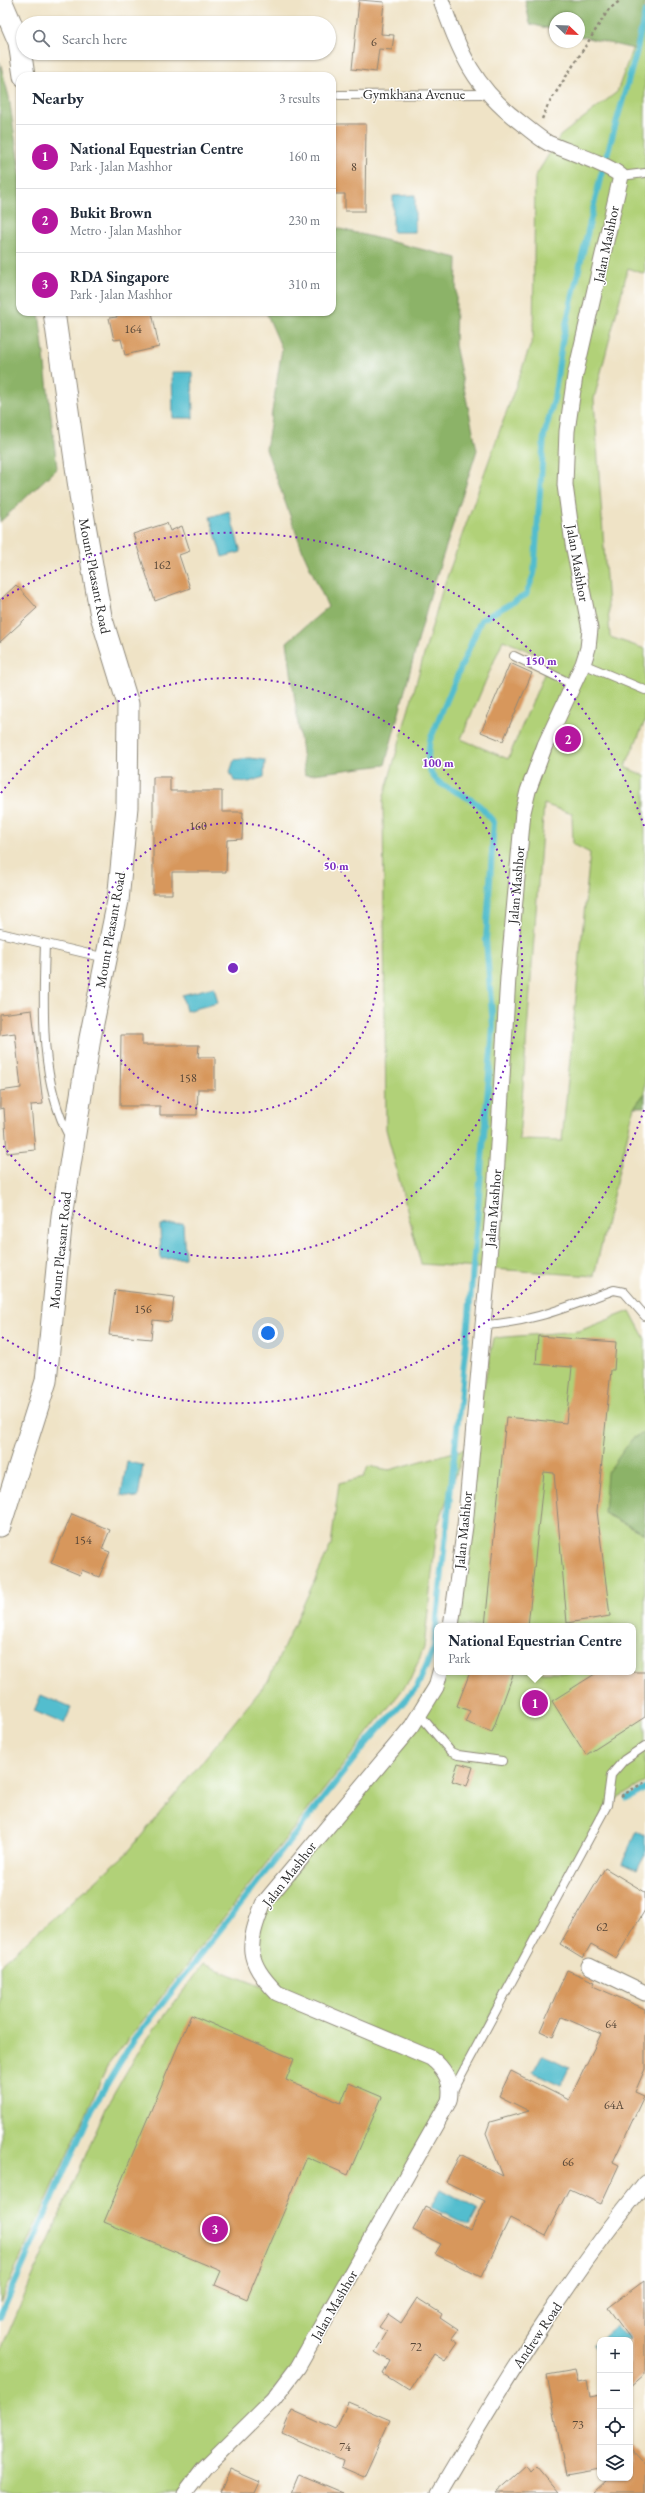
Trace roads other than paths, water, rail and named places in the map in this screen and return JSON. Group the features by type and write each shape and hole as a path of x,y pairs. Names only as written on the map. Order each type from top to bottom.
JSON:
{"street":[{"path":"1,0 16,35"},
{"name":"Gymkhana Avenue","path":"441,0 458,46 480,86 504,110 547,142 608,169"},
{"path":"22,60 23,72"},
{"name":"Jalan Mashhor","path":"451,1623 465,1526 496,1178 508,977 523,812 528,791 545,745 572,684 583,664 590,629 573,544 565,485 567,431 608,169"},
{"name":"Mount Pleasant Road","path":"0,1526 5,1496 46,1381 62,1216 90,1038 118,901 127,807 128,704 101,616 81,502 55,316"},
{"name":"Jalan Mashhor","path":"185,2493 204,2468 273,2400 298,2367 446,2107 451,2094 449,2080 439,2064 431,2058 277,1993 260,1975 253,1958 251,1940 263,1904 276,1886 374,1772 420,1715 436,1687 439,1675"},
{"path":"589,1966 645,1993"},
{"name":"Andrew Road","path":"439,2493 496,2396 613,2222 645,2183"}],"lane":[{"name":"Gymkhana Avenue","path":"339,95 488,94"},
{"path":"608,169 645,173"},
{"path":"514,656 572,684"},
{"path":"583,664 645,690"},
{"path":"0,934 107,958"},
{"path":"45,944 44,1016 52,1089 65,1129 73,1144"},
{"path":"483,1325 511,1324 539,1317 614,1290 624,1292 645,1316"},
{"path":"420,1715 451,1752 458,1755 502,1761"},
{"name":"Jalan Mashhor","path":"451,2094 607,1805 611,1775 624,1760 645,1746"}],"water":[{"path":"415,195 415,232 393,232 393,196"},
{"path":"172,372 192,372 193,418 173,418"},
{"path":"229,511 241,552 222,557 210,517"},
{"path":"249,758 265,760 264,777 249,782 234,781 230,772 234,760"},
{"path":"214,987 218,1003 186,1011 182,995"},
{"path":"183,1223 185,1258 161,1259 160,1225"},
{"path":"127,1462 143,1465 138,1498 121,1495"},
{"path":"41,1695 71,1708 64,1724 34,1711"},
{"path":"637,1832 645,1836 645,1855 637,1870 622,1863"},
{"path":"542,2055 569,2068 561,2085 533,2072"},
{"path":"441,2189 478,2209 469,2226 431,2207"},
{"path":"645,2318 645,2327 633,2337 603,2337 616,2326 624,2335"},
{"path":"597,2342 597,2350 593,2345"}],"waterway":[{"path":"437,1623 469,1315 493,1027 486,940 494,822 478,804 437,781 432,775 428,755 430,740 481,620 526,595 534,574 544,436 554,399 562,342 600,179 636,54 645,12"},
{"path":"0,2317 92,2109 133,2041 365,1745 417,1687 434,1648"},
{"path":"627,1799 645,1789"}],"place":[{"name":"Bukit Brown","path":"568,739"},
{"name":"National Equestrian Centre","path":"535,1703"},
{"name":"RDA Singapore","path":"215,2229"}]}
